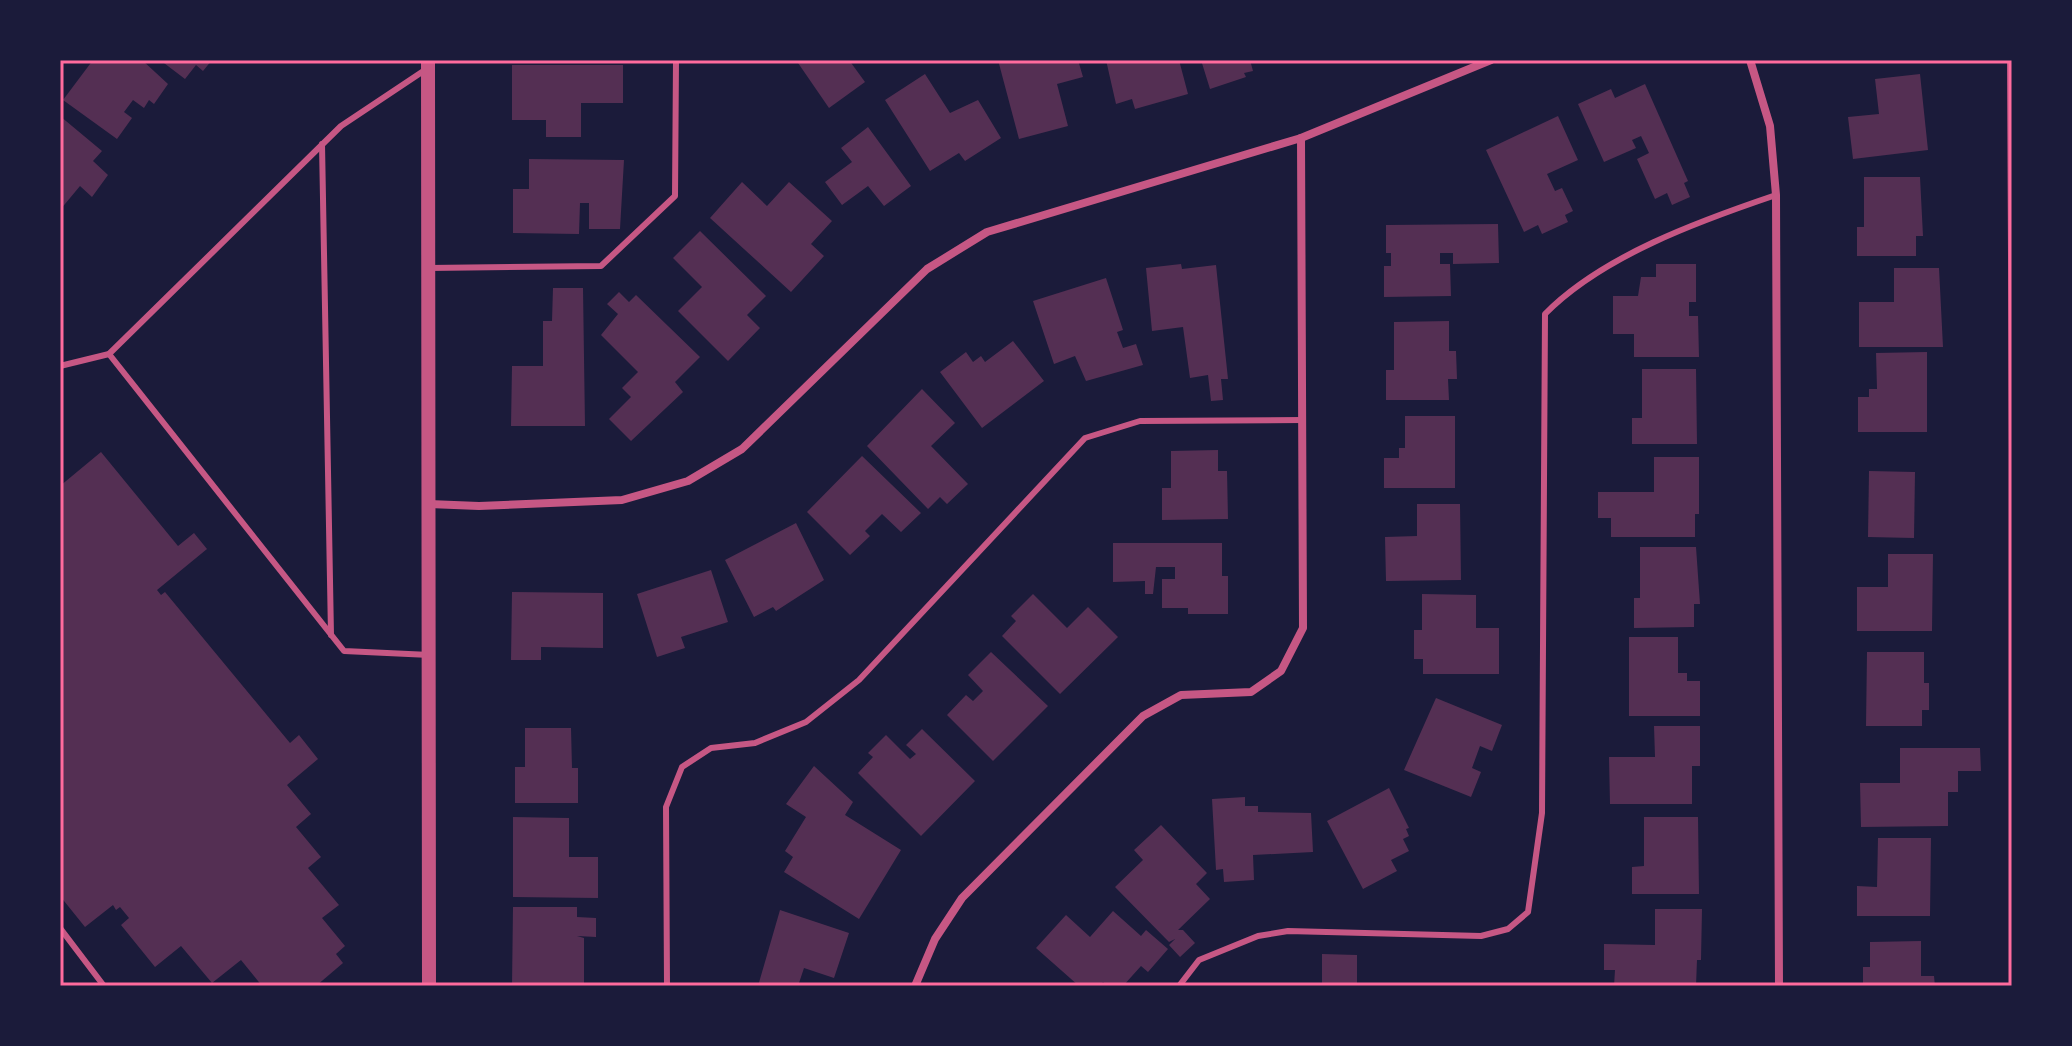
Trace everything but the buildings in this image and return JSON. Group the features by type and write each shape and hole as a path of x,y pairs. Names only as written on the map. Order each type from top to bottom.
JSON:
{"street":[{"path":"429,504 479,506 622,500 688,481 742,449 927,269 987,232 1301,138 1491,60"},
{"path":"1750,60 1770,126 1776,195 1779,986"},
{"path":"428,64 429,986"},
{"path":"915,986 935,939 962,898 1143,716 1181,695 1251,692 1281,671 1303,628 1301,138"}],"lane":[{"path":"428,268 601,266 675,196 676,60"},
{"path":"2010,60 2012,449"},
{"path":"60,366 109,354 341,126 428,64"},
{"path":"322,144 331,635"},
{"path":"1179,986 1199,960 1258,936 1288,931 1329,931 1481,936 1508,929 1528,912 1542,813 1545,314 1591,275 1724,213 1776,195"},
{"path":"109,354 344,651 430,655"},
{"path":"667,986 666,807 682,767 711,748 755,743 806,722 859,680 1085,438 1140,421 1303,420"},
{"path":"60,928 104,986"}]}
